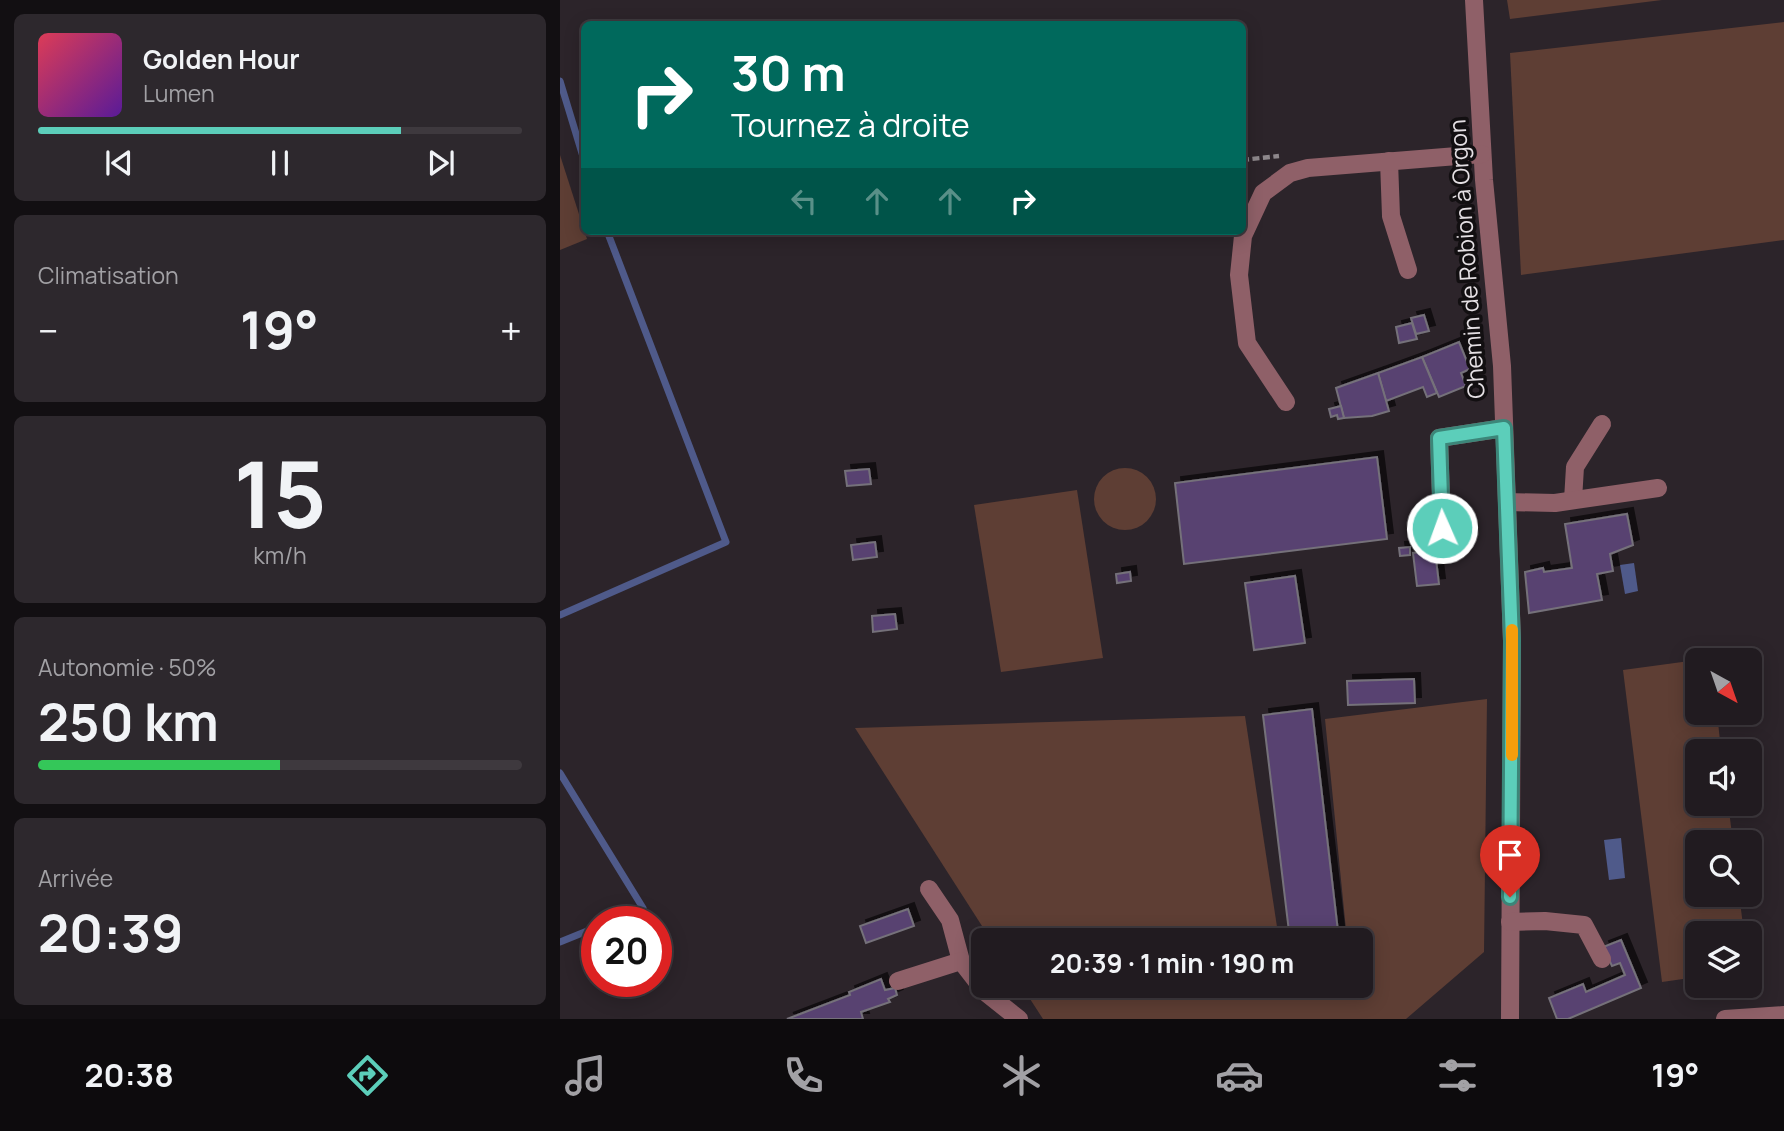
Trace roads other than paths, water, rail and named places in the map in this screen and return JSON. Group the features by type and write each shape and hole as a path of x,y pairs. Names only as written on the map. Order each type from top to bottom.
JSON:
{"street":[{"name":"Chemin de Robion à Orgon","path":"1474,0 1482,154 1502,366 1512,641 1510,1019"},
{"path":"1246,230 1263,193 1290,173 1308,168 1482,154"},
{"path":"1389,161 1391,216 1408,270"},
{"path":"1243,235 1239,275 1247,343 1286,402"},
{"path":"1573,500 1575,467 1602,424"},
{"path":"1442,528 1439,438 1504,428"},
{"path":"1507,502 1555,503 1658,488"},
{"path":"929,889 950,920 961,961 985,992 1019,1019"},
{"path":"1510,922 1545,921 1584,925 1602,959"},
{"path":"898,981 961,961"},
{"path":"1724,1019 1784,1015"}],"water":[{"path":"1634,563 1638,591 1625,594 1620,565"},
{"path":"1621,838 1625,878 1609,880 1604,840"}],"waterway":[{"path":"560,81 581,150"},
{"path":"560,615 726,542 609,235"},
{"path":"560,773 642,906"},
{"path":"560,942 581,933"}]}
